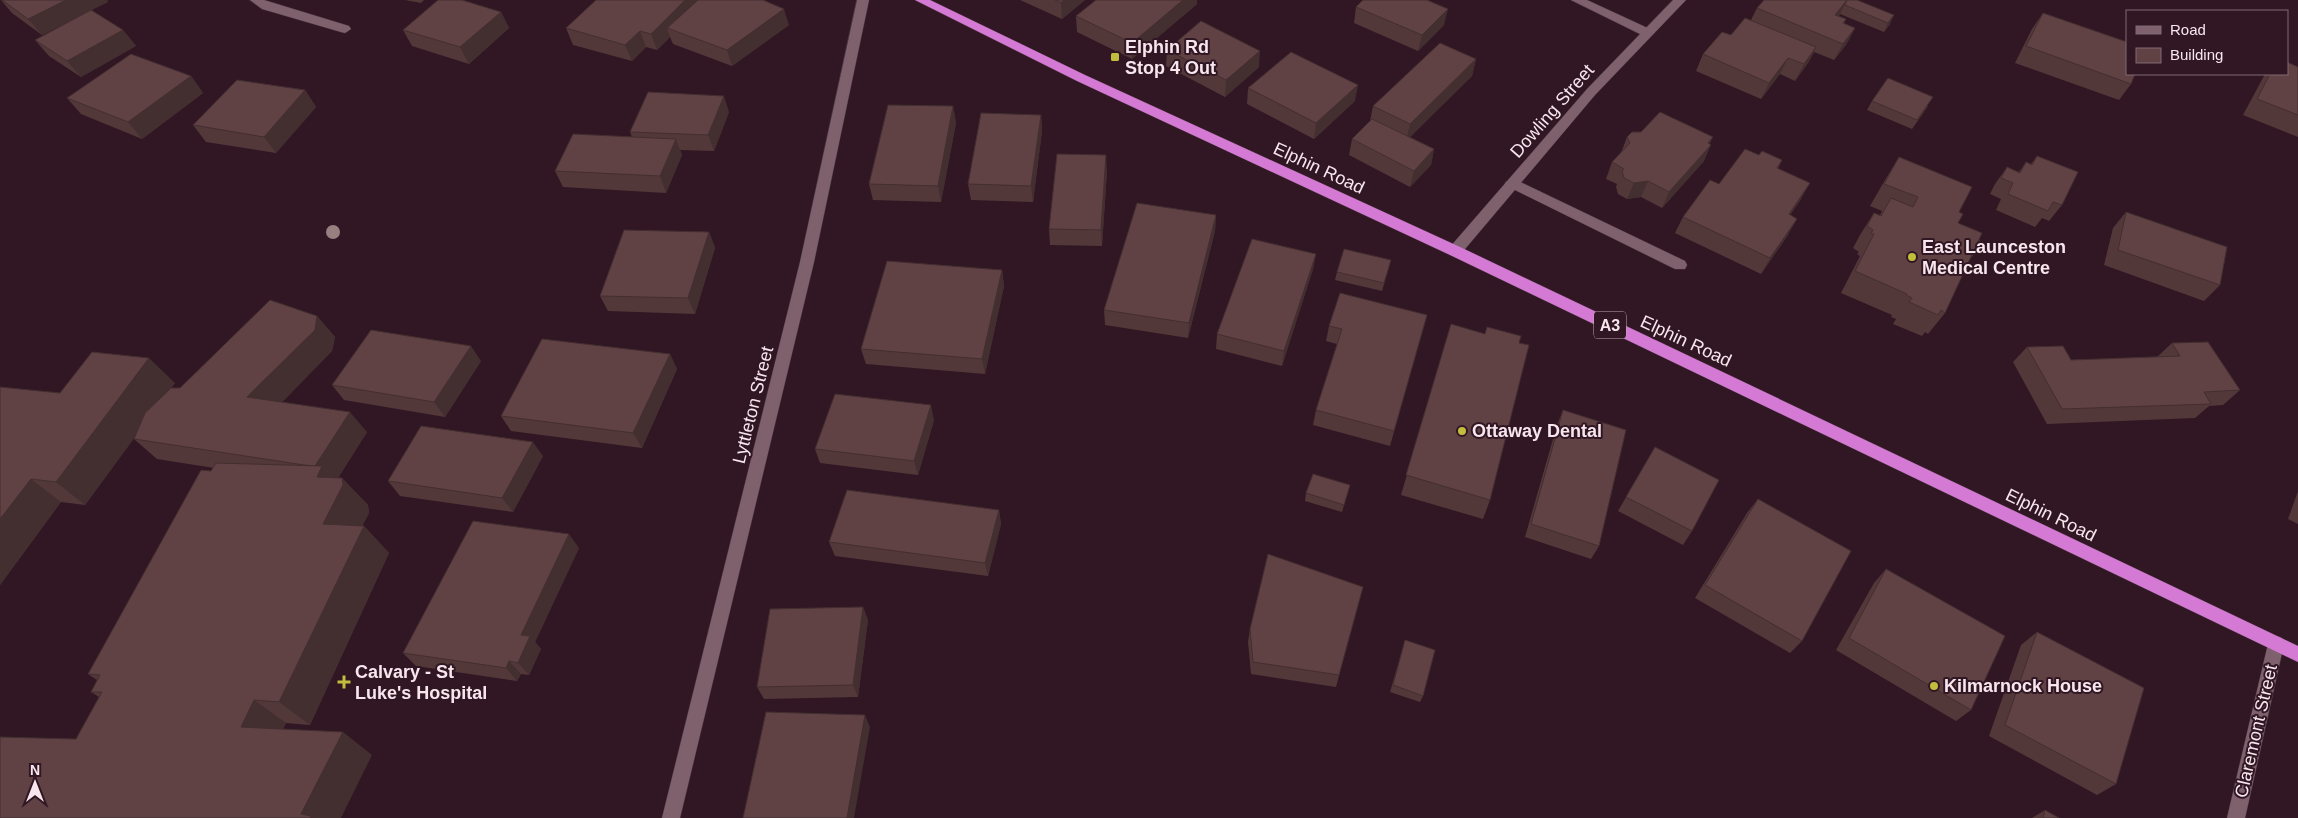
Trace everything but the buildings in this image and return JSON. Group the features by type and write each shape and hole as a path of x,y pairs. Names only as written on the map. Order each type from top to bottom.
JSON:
{"highway":[{"name":"Elphin Road","path":"920,0 1081,78 1455,251 2298,654"}],"street":[{"path":"256,0 266,6 346,29"},
{"name":"Lyttleton Street","path":"672,818 807,262 863,0"},
{"path":"1577,0 1648,33"},
{"name":"Dowling Street","path":"1455,251 1591,92 1680,0"},
{"path":"1512,183 1680,265"},
{"name":"Claremont Street","path":"2236,818 2276,644"}],"place":[{"name":"Elphin Rd Stop 4 Out","path":"1115,57"},
{"name":"East Launceston Medical Centre","path":"1912,257"},
{"name":"Ottaway Dental","path":"1462,431"},
{"name":"Calvary - St Luke's Hospital","path":"344,682"},
{"name":"Kilmarnock House","path":"1934,686"}]}
